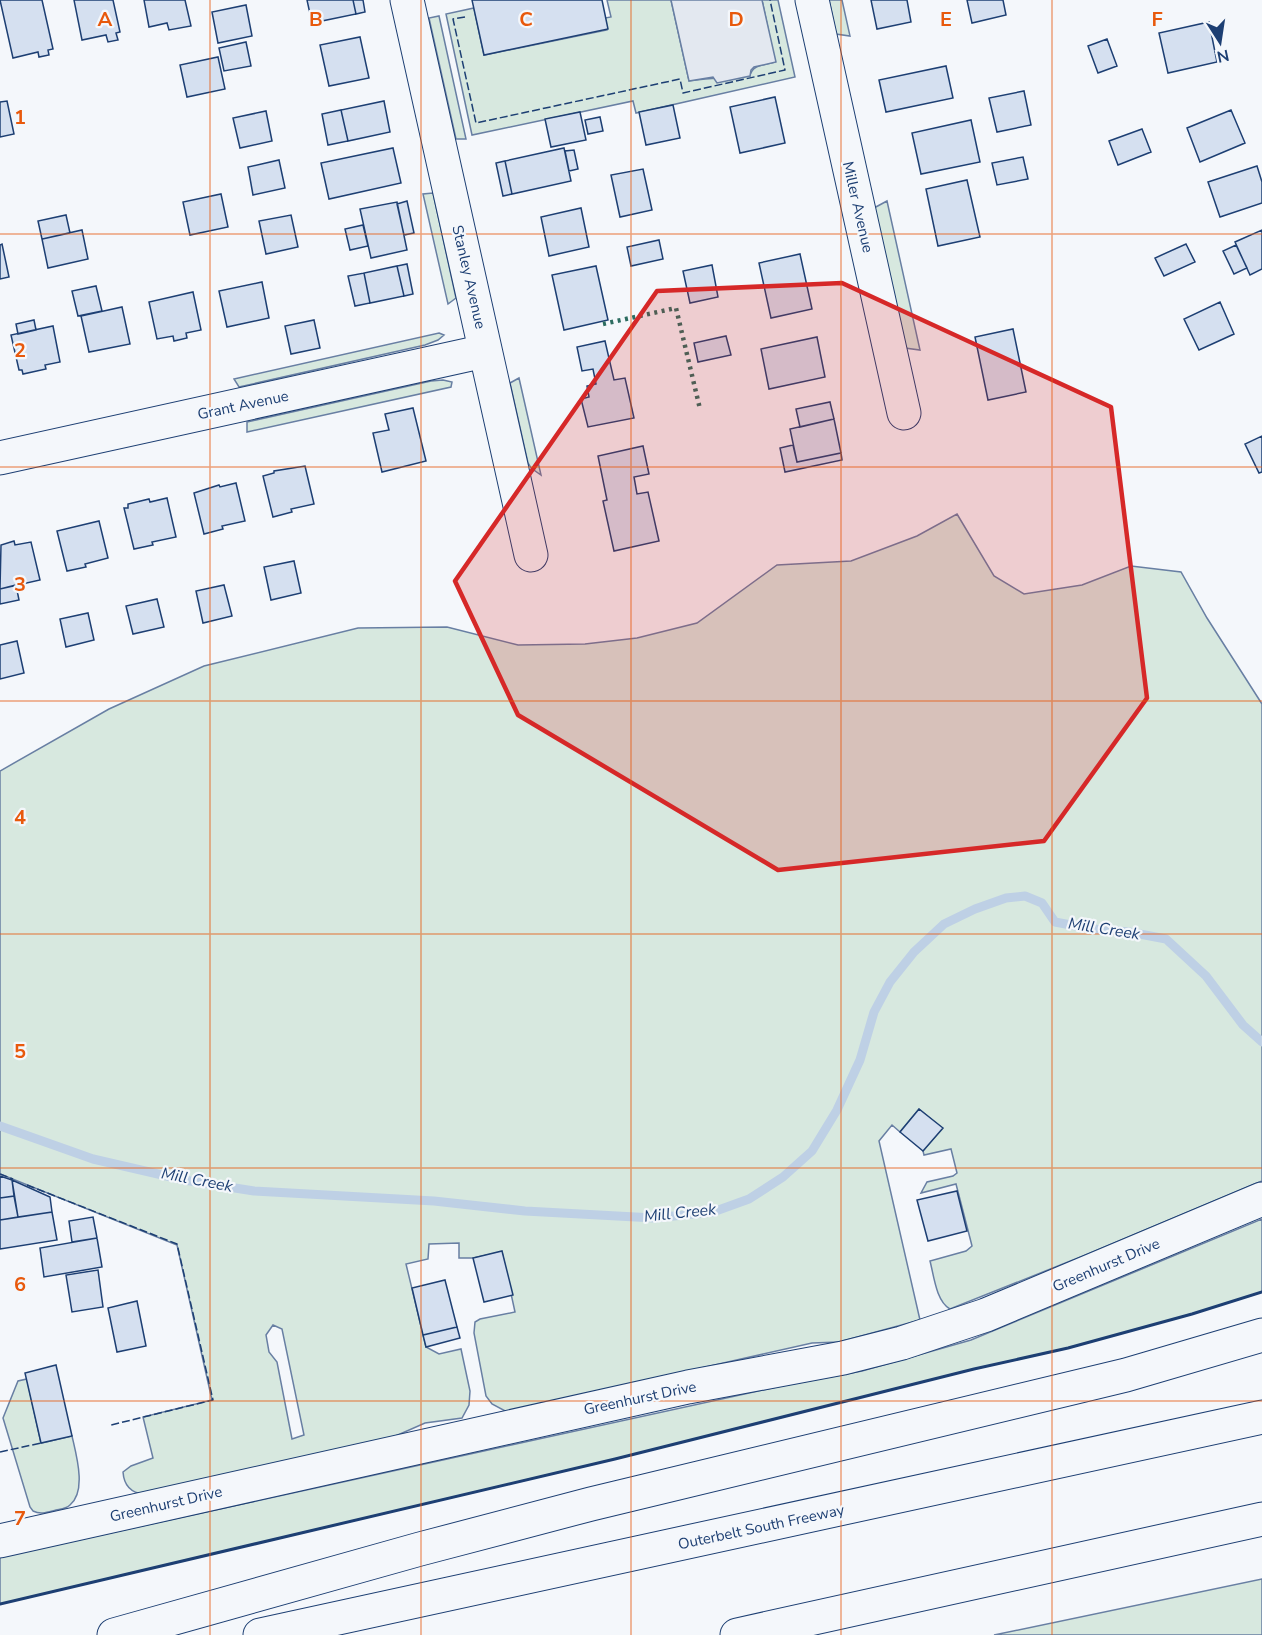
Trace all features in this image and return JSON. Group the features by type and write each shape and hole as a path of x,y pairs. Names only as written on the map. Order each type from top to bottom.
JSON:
{"main road":[{"name":"Stanley Avenue","path":"407,0 531,555"},
{"name":"Miller Avenue","path":"812,0 904,413"},
{"name":"Grant Avenue","path":"0,458 485,351"},
{"name":"Greenhurst Drive","path":"0,1541 688,1387 843,1358 902,1343 986,1316 1262,1199"},
{"path":"114,1635 431,1546 615,1499 1126,1376 1262,1335"},
{"name":"Outerbelt South Freeway","path":"260,1635 1262,1417"},
{"path":"737,1635 1255,1521"}],"highlighted area":[{"path":"842,283 1111,407 1147,698 1044,841 778,870 518,715 455,581 657,291"}],"shaded area":[{"path":"607,0 671,0 689,81 750,76 756,67 775,62 762,0 778,0 795,77 636,113 633,101 472,135 446,14 474,8 484,55 607,30 605,18 611,17"},
{"path":"671,0 762,0 776,62 754,67 750,76 717,83 713,77 689,81"},
{"path":"829,0 842,0 850,36 836,34"},
{"path":"439,16 466,139 456,139 429,18"},
{"path":"433,193 456,298 448,304 423,194"},
{"path":"887,201 920,350 905,348 874,208"},
{"path":"439,333 444,335 425,345 239,387 234,379"},
{"path":"519,378 541,475 528,463 510,383"},
{"path":"443,380 452,382 451,387 247,432 247,422"},
{"path":"957,514 994,576 1024,594 1082,585 1131,566 1181,572 1207,618 1262,704 1262,1181 950,1309 939,1294 930,1261 966,1251 972,1246 956,1184 921,1193 927,1182 957,1173 951,1149 924,1155 923,1151 942,1128 919,1109 900,1132 892,1125 879,1141 920,1320 839,1342 812,1343 507,1412 492,1404 486,1396 474,1333 475,1322 480,1319 515,1312 502,1252 473,1258 459,1258 459,1243 429,1244 428,1259 406,1264 426,1347 439,1354 461,1349 470,1391 469,1405 462,1418 425,1423 391,1438 144,1494 129,1488 123,1472 131,1466 153,1458 143,1417 212,1400 177,1245 0,1174 0,771 109,709 204,666 358,628 447,627 518,645 585,644 637,638 697,623 777,565 851,561 917,536","holes":["273,1325 282,1329 304,1435 292,1439 277,1362 269,1352 266,1335"]},
{"path":"1262,1219 1262,1292 1192,1314 1068,1348 974,1369 615,1459 0,1604 0,1557 781,1386 862,1371 971,1340"},
{"path":"27,1379 41,1443 72,1436 78,1462 79,1482 75,1499 67,1507 44,1513 33,1511 30,1507 3,1418 18,1381"},
{"path":"1262,1579 1262,1635 994,1635"}],"building":[{"path":"0,0 42,0 53,49 48,50 49,55 39,57 38,52 13,58"},
{"path":"74,0 113,0 120,32 116,33 118,40 108,42 106,35 82,40"},
{"path":"144,0 185,0 191,26 169,30 167,23 149,27"},
{"path":"307,0 353,0 356,14 312,23"},
{"path":"353,0 363,0 365,12 356,14"},
{"path":"472,0 602,0 608,29 484,55"},
{"path":"871,0 907,0 911,22 877,29"},
{"path":"967,0 1003,0 1006,15 972,23"},
{"path":"246,5 252,36 218,43 212,12"},
{"path":"1209,22 1217,62 1168,73 1159,33"},
{"path":"360,37 369,78 329,86 320,45"},
{"path":"1107,39 1117,66 1098,73 1088,46"},
{"path":"246,42 251,66 224,71 219,48"},
{"path":"218,57 225,89 187,97 180,65"},
{"path":"946,66 953,98 886,112 879,80"},
{"path":"1024,91 1031,125 997,132 989,98"},
{"path":"775,97 785,143 740,153 730,107"},
{"path":"7,101 14,134 0,137 0,102"},
{"path":"384,101 390,132 348,141 341,110"},
{"path":"673,105 680,138 646,145 639,112"},
{"path":"341,110 348,141 328,145 322,114"},
{"path":"1231,110 1245,143 1200,162 1187,128"},
{"path":"266,111 272,141 240,148 233,118"},
{"path":"580,112 586,140 551,147 545,119"},
{"path":"600,117 603,131 588,134 585,120"},
{"path":"971,120 980,162 921,174 912,133"},
{"path":"1142,129 1151,152 1118,165 1109,141"},
{"path":"393,148 401,183 329,199 321,163"},
{"path":"564,148 571,181 512,194 505,161"},
{"path":"574,150 578,169 569,171 565,151"},
{"path":"1023,157 1028,179 997,185 992,163"},
{"path":"279,160 285,188 253,195 248,167"},
{"path":"505,161 512,194 503,196 496,163"},
{"path":"1257,166 1262,182 1262,203 1220,217 1208,182"},
{"path":"643,169 652,210 620,217 611,175"},
{"path":"967,180 980,237 938,246 926,189"},
{"path":"221,194 228,227 190,235 183,202"},
{"path":"407,201 414,233 404,235 397,204"},
{"path":"397,202 407,250 371,258 360,209"},
{"path":"581,208 589,247 549,256 541,217"},
{"path":"66,215 70,233 42,239 38,221"},
{"path":"291,215 298,247 266,254 259,221"},
{"path":"363,225 368,246 350,250 345,229"},
{"path":"82,230 88,259 48,268 42,239"},
{"path":"1262,230 1262,269 1250,275 1235,242"},
{"path":"659,240 663,259 631,266 627,247"},
{"path":"2,244 9,277 0,279 0,245"},
{"path":"1186,244 1195,262 1164,276 1155,258"},
{"path":"1236,245 1247,268 1234,274 1223,251"},
{"path":"800,254 812,309 771,318 759,263"},
{"path":"407,264 413,294 404,296 397,266"},
{"path":"712,265 718,297 690,303 683,271"},
{"path":"397,266 404,296 370,303 364,273"},
{"path":"596,266 608,320 564,330 552,275"},
{"path":"364,273 370,303 355,306 348,276"},
{"path":"262,282 269,318 227,327 219,291"},
{"path":"96,286 102,311 78,316 72,291"},
{"path":"193,292 201,330 186,333 187,338 174,341 173,336 157,339 149,302"},
{"path":"1220,302 1234,334 1199,350 1184,319"},
{"path":"122,307 130,344 89,352 81,316"},
{"path":"34,320 36,330 18,334 16,324"},
{"path":"314,320 320,348 291,354 285,326"},
{"path":"53,326 60,362 45,365 46,369 23,374 22,370 19,370 11,335"},
{"path":"1013,329 1026,392 988,400 975,337"},
{"path":"726,336 731,355 698,362 694,343"},
{"path":"817,337 825,377 769,389 761,349"},
{"path":"605,341 614,380 625,378 634,418 588,427 581,399 589,397 587,386 596,384 593,369 582,371 577,347"},
{"path":"830,402 834,419 800,427 796,409"},
{"path":"413,408 426,461 382,472 373,433 389,430 385,414"},
{"path":"834,419 841,453 797,462 790,429"},
{"path":"1262,436 1262,472 1259,473 1245,444"},
{"path":"793,445 797,462 841,453 842,460 785,472 780,448"},
{"path":"643,446 649,474 634,477 637,494 648,492 659,541 614,551 603,501 607,500 598,456"},
{"path":"305,466 314,504 291,509 292,512 273,517 263,476 274,473 274,471"},
{"path":"236,483 245,521 222,526 223,529 204,534 194,493 219,485 220,487"},
{"path":"167,498 176,537 134,549 124,508 128,508 128,504 149,499 150,502"},
{"path":"99,521 108,558 85,564 86,567 67,571 57,531"},
{"path":"14,541 15,545 31,542 40,580 0,589 1,545"},
{"path":"294,561 301,593 271,600 264,567"},
{"path":"16,585 19,600 0,604 0,589"},
{"path":"224,585 232,616 203,623 196,591"},
{"path":"157,599 164,627 133,634 126,606"},
{"path":"88,613 94,640 66,647 60,619"},
{"path":"17,641 24,673 0,679 0,645"},
{"path":"919,1109 943,1128 923,1151 900,1132"},
{"path":"0,1176 12,1180 14,1196 0,1198"},
{"path":"12,1180 50,1197 52,1212 18,1217"},
{"path":"957,1191 967,1231 928,1241 917,1200"},
{"path":"14,1196 18,1217 0,1220 0,1198"},
{"path":"52,1212 57,1240 0,1249 0,1220"},
{"path":"93,1217 97,1238 72,1242 69,1221"},
{"path":"97,1238 102,1267 44,1277 40,1248"},
{"path":"502,1251 513,1295 484,1302 473,1258"},
{"path":"98,1270 103,1307 72,1312 66,1275"},
{"path":"445,1280 457,1327 423,1335 412,1288"},
{"path":"137,1301 146,1346 117,1352 108,1308"},
{"path":"457,1327 460,1338 426,1347 423,1335"},
{"path":"56,1365 72,1436 41,1443 25,1373"}],"waterway":[{"name":"Mill Creek","path":"0,1126 93,1159 184,1180 254,1191 434,1201 525,1211 654,1218 713,1212 749,1199 783,1177 812,1151 837,1110 860,1060 874,1012 890,982 914,952 944,924 975,909 1006,898 1025,896 1042,903 1055,922 1166,939 1206,976 1243,1025 1262,1042"}],"hedge":[{"path":"603,324 676,308 700,409"}],"fence":[{"path":"465,17 453,19 476,123 680,79 683,93 785,70 770,0"},
{"path":"0,1174 13,1179"},
{"path":"27,1185 177,1244 213,1400 111,1425"},
{"path":"0,1452 41,1443"}],"wall":[{"path":"0,1604 615,1459 974,1369 1068,1348 1262,1292"}]}
